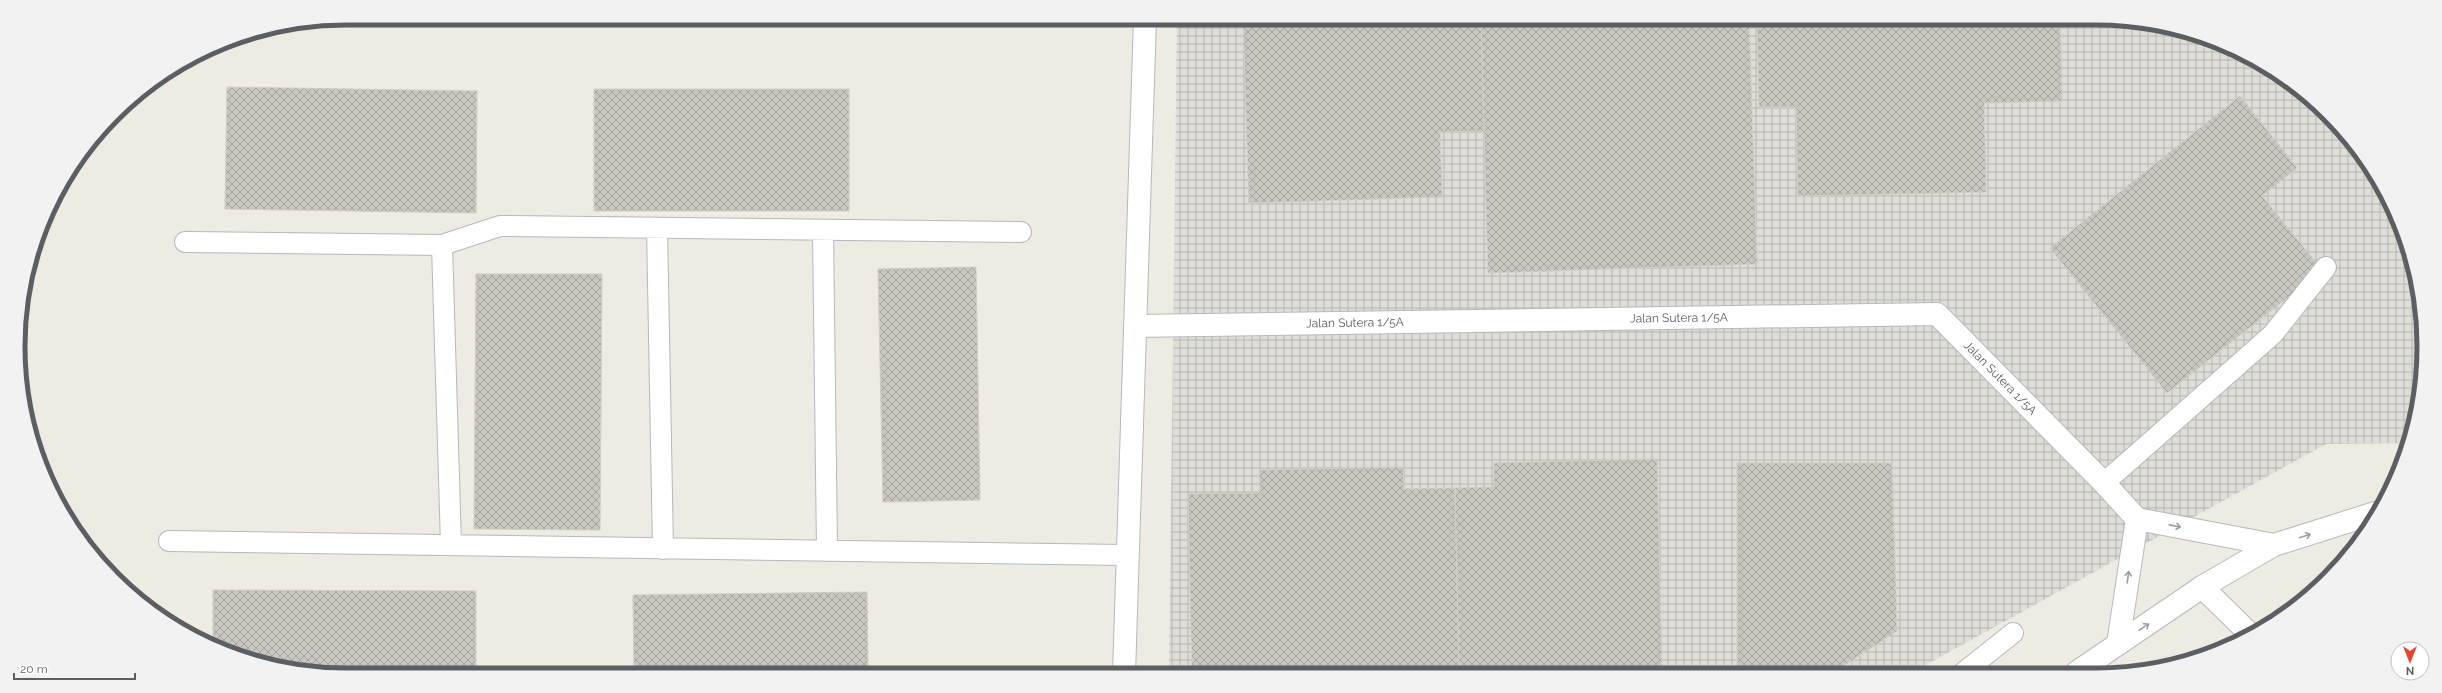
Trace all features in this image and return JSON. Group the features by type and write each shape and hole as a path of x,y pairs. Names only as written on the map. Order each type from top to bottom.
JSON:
{"street":[{"path":"1124,668 1126,555 1145,25"},
{"name":"Jalan Sutera 1/5A","path":"1135,326 1937,314 2104,483 2137,519"},
{"path":"2083,668 2202,587 2274,545 2369,515"},
{"path":"2118,644 2137,519 2274,545"},
{"path":"2202,587 2246,630"}],"lane":[{"path":"185,242 442,245 500,226 1020,232"},
{"path":"657,228 664,549"},
{"path":"822,230 827,551"},
{"path":"442,245 451,545"},
{"path":"2104,483 2274,334 2326,267"},
{"path":"169,541 1126,555"},
{"path":"1969,668 2013,633"}],"shaded area":[{"path":"1177,25 2096,25 2158,31 2219,49 2256,68 2291,91 2323,119 2351,151 2374,186 2393,223 2411,284 2417,346 2411,409 2402,443 2326,444 1920,668 1169,668"}],"building":[{"path":"1243,25 1481,25 1484,131 1440,132 1442,197 1249,203"},
{"path":"1481,25 1749,25 1757,264 1488,273"},
{"path":"1757,25 2060,25 2062,101 1984,103 1986,192 1798,196 1796,107 1759,107"},
{"path":"227,87 477,91 476,213 225,209"},
{"path":"594,89 849,89 849,211 594,211"},
{"path":"2240,96 2297,168 2262,196 2322,270 2167,393 2050,248"},
{"path":"976,267 980,500 883,502 878,269"},
{"path":"476,274 602,274 600,530 474,529"},
{"path":"1657,459 1662,668 1459,668 1455,488 1494,487 1494,463"},
{"path":"1737,463 1892,463 1897,631 1840,668 1737,668"},
{"path":"1403,467 1404,489 1455,488 1459,668 1192,668 1188,494 1260,493 1259,470"},
{"path":"213,590 476,591 476,668 346,668 305,665 263,657 213,639"},
{"path":"867,592 868,668 634,668 633,595"}]}
